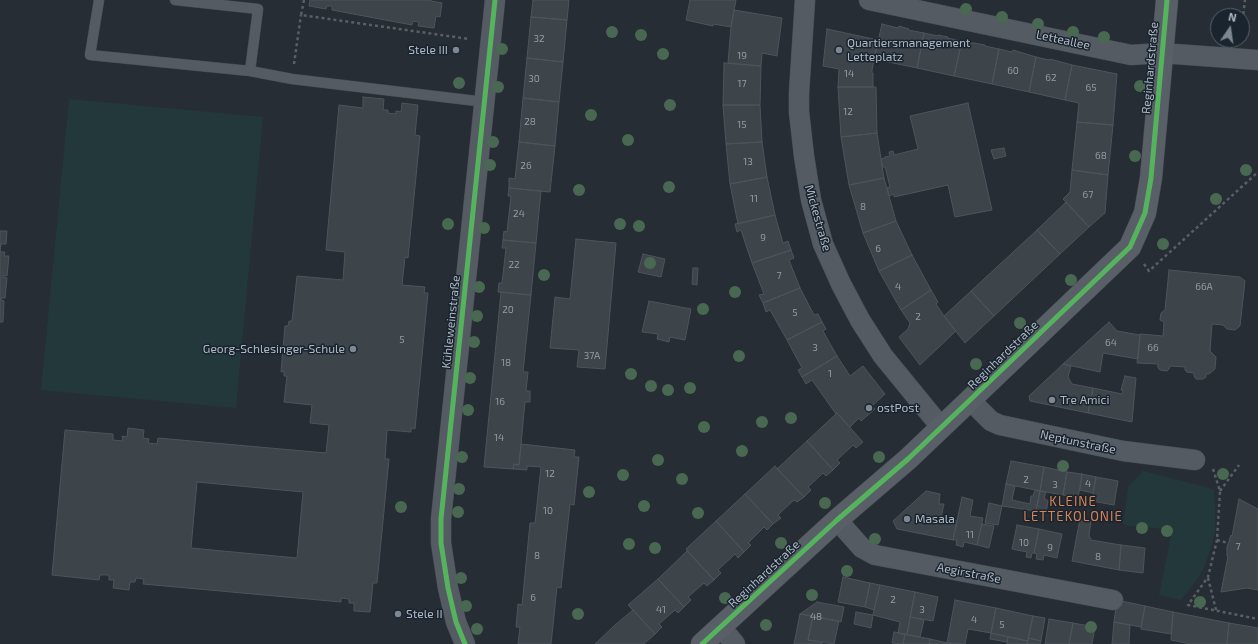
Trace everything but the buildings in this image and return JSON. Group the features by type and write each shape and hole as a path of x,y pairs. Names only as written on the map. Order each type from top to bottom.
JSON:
{"street":[{"name":"Kühleweinstraße","path":"466,644 456,622 448,588 441,543 441,518 495,0"},
{"name":"Mickestraße","path":"805,0 799,112 811,200 823,244 841,284 860,320 883,356 941,427"},
{"name":"Letteallee","path":"869,0 1131,55 1161,52 1258,60"},
{"name":"Reginhardstraße","path":"702,644 837,520 908,459 1130,247 1145,213 1151,178 1161,52 1167,0"},
{"name":"Neptunstraße","path":"970,400 991,421 1000,425 1123,451 1204,463"},
{"name":"Aegirstraße","path":"837,520 862,548 875,555 1113,600"},
{"path":"721,627 735,644"}],"lane":[{"path":"99,0 90,55 250,71 292,79 485,102"},
{"path":"175,0 258,9 250,71"}],"path":[{"path":"292,79 304,0"},
{"path":"301,15 469,39"},
{"path":"1130,247 1149,271 1258,172"},
{"path":"1204,463 1220,491"},
{"path":"1239,465 1220,491 1217,540 1208,577 1188,604 1258,619"},
{"path":"1217,540 1228,543"},
{"path":"1208,577 1216,610"}],"green space":[{"path":"69,99 263,117 236,408 41,390"},
{"path":"1143,471 1214,489 1215,532 1211,548 1204,568 1181,600 1159,595 1172,530 1123,525 1128,487"}],"cycle path":[{"path":"465,644 456,622 448,588 441,543 441,519 495,0"},
{"path":"702,644 837,520 908,459 1130,247 1145,213 1151,178 1167,0"}],"place":[{"name":"Stele III","path":"456,50"},
{"name":"Quartiersmanagement Letteplatz","path":"839,50"},
{"name":"Georg-Schlesinger-Schule","path":"353,349"},
{"name":"Tre Amici","path":"1052,400"},
{"name":"ostPost","path":"869,408"},
{"name":"Masala","path":"907,519"},
{"name":"Stele II","path":"398,614"}],"district":[{"name":"KLEINE LETTEKOLONIE","path":"1073,510"}]}
